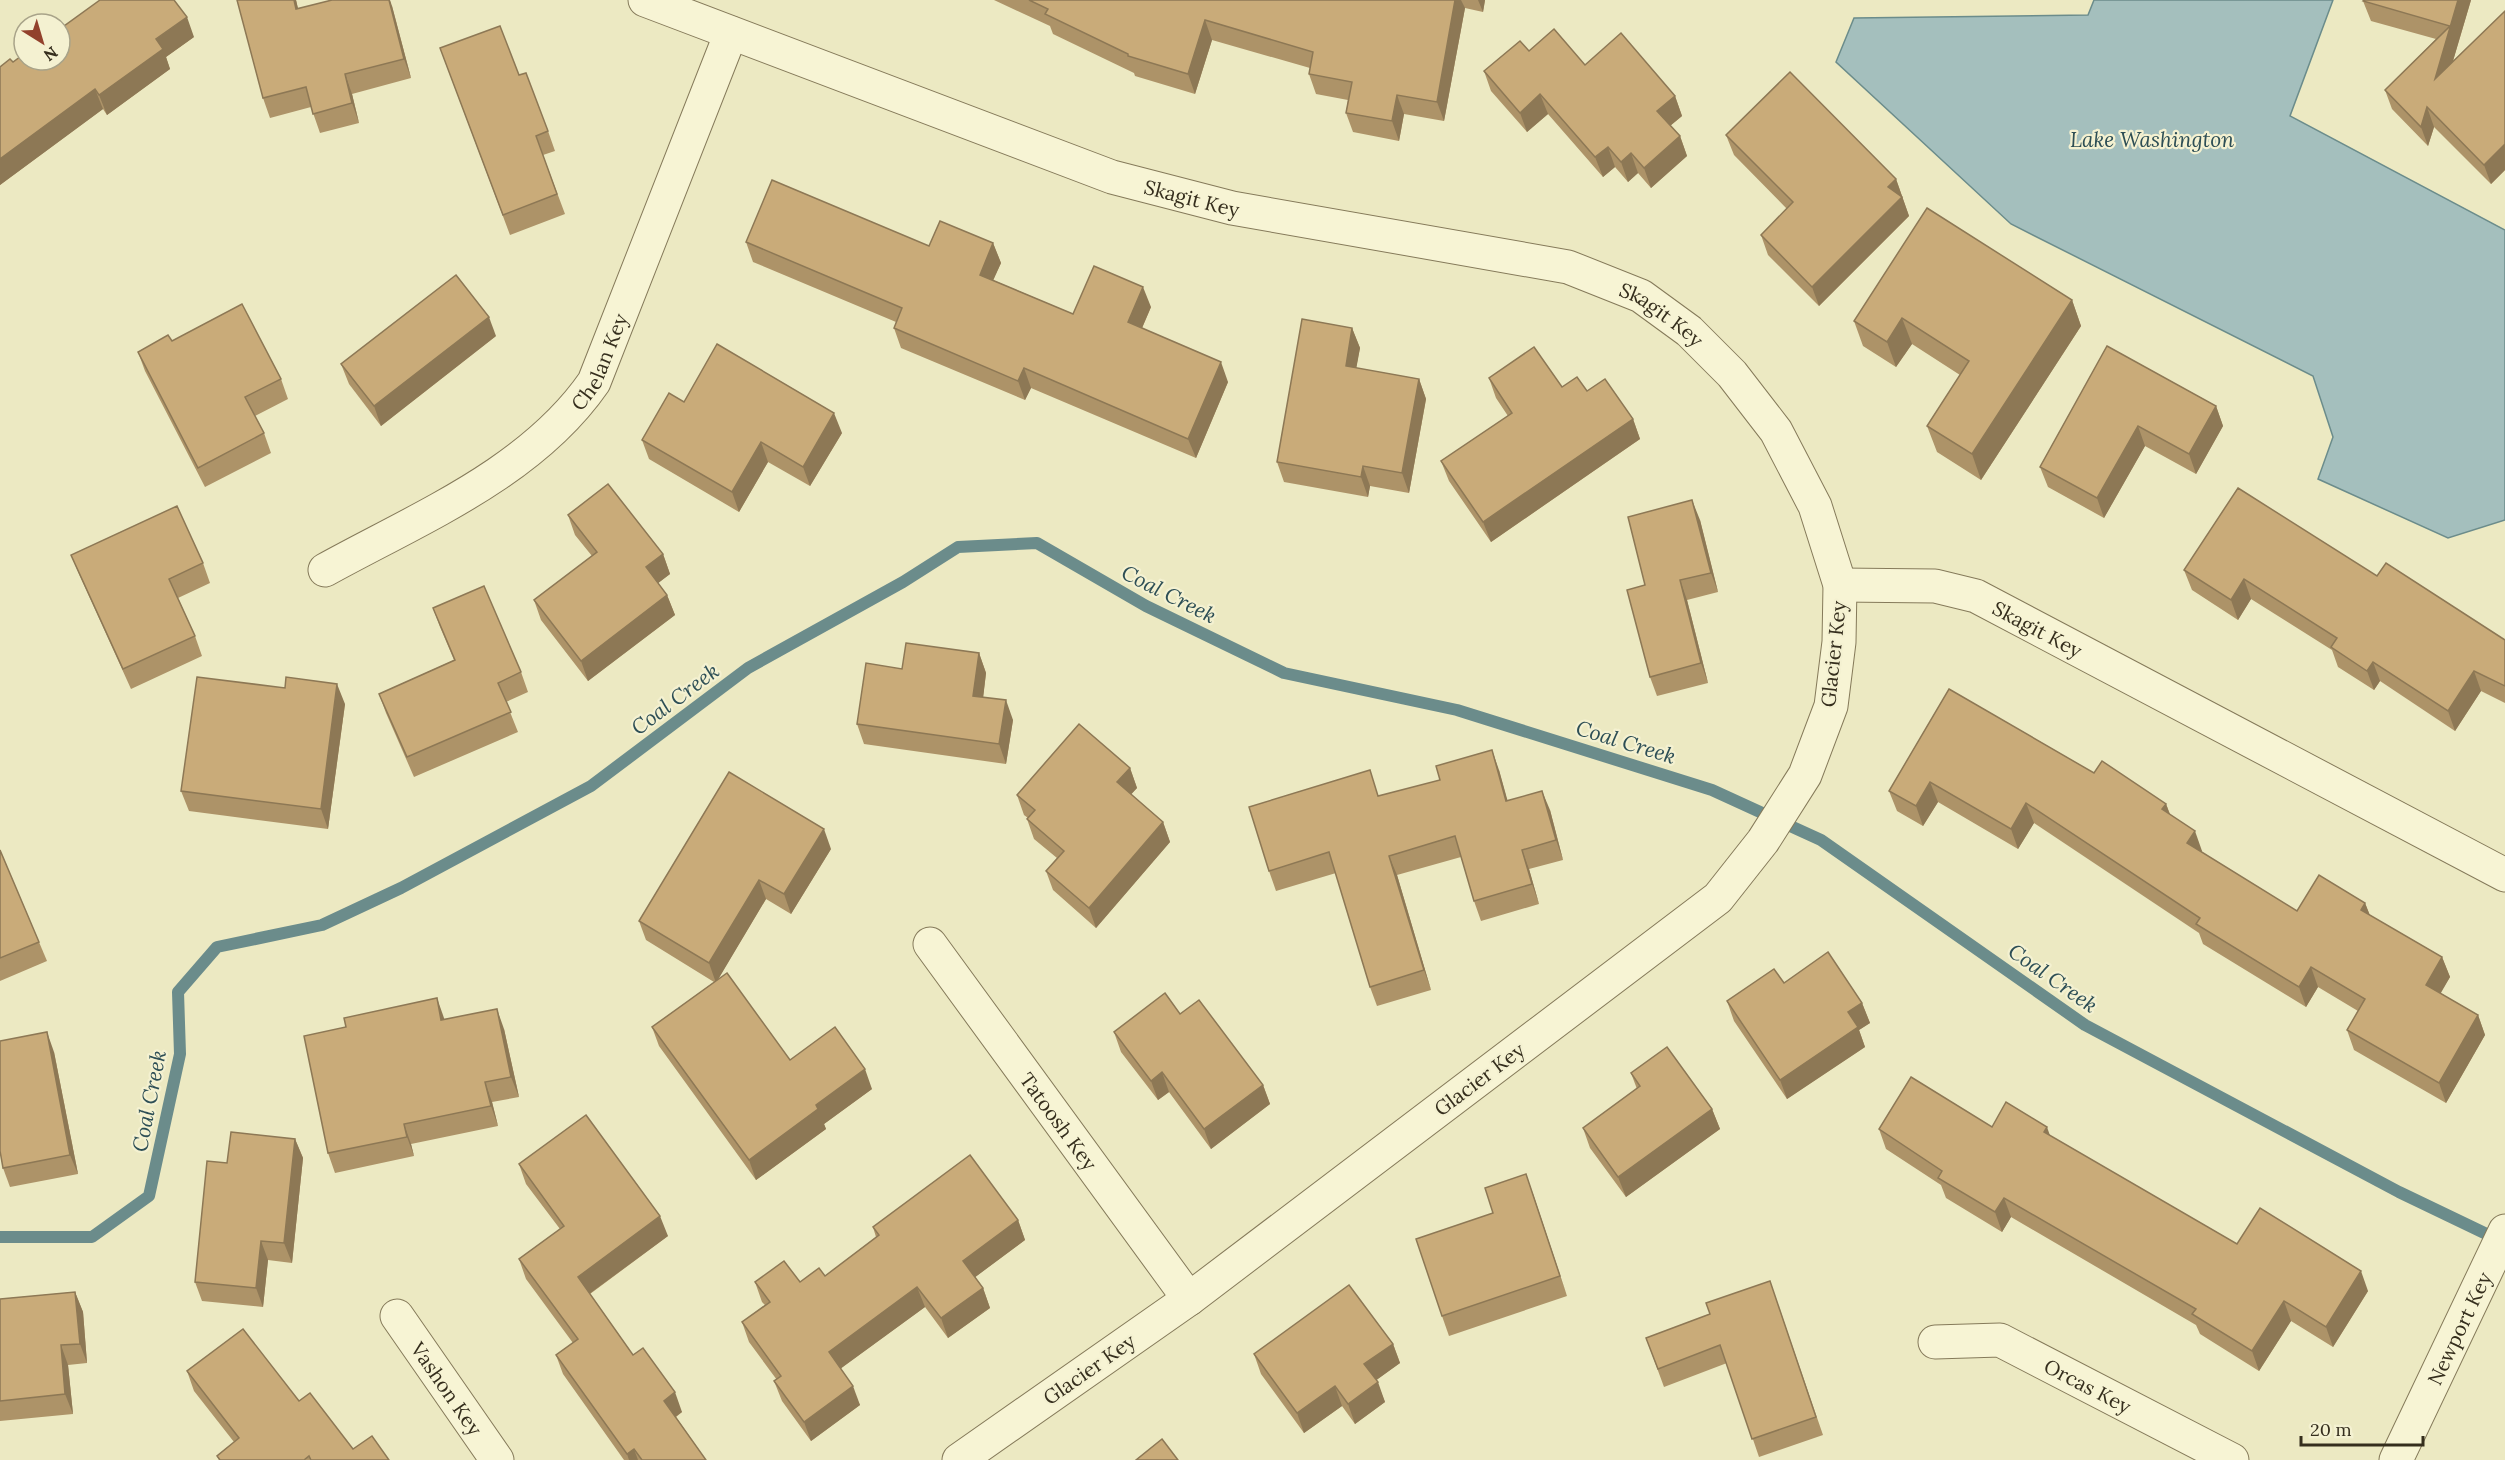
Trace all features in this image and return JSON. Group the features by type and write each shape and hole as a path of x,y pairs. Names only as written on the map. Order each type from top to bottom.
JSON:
{"street":[{"name":"Skagit Key","path":"645,0 1112,177 1232,208 1568,267 1641,296 1689,331 1732,374 1776,431 1815,506 1840,585 1935,586 1976,596 2505,875"},
{"name":"Chelan Key","path":"325,570 487,481 522,458 575,409 594,382 731,33"},
{"name":"Glacier Key","path":"959,1460 1188,1299 1718,898 1763,841 1805,775 1831,706 1839,642 1840,585"},
{"name":"Tatoosh Key","path":"930,944 1188,1299"},
{"name":"Newport Key","path":"2396,1460 2505,1231"},
{"name":"Vashon Key","path":"397,1316 497,1460"},
{"name":"Orcas Key","path":"1935,1342 2000,1340 2232,1460"}],"water":[{"name":"Lake Washington","path":"2094,0 2333,0 2290,116 2505,230 2505,520 2448,538 2318,479 2333,437 2313,376 2011,224 1836,62 1854,18 2088,15"}],"building":[{"path":"100,0 174,0 187,17 156,39 163,49 99,95 95,89 0,159 0,67 10,59 12,72 72,72 72,20"},
{"path":"237,0 294,0 296,9 332,0 389,0 404,59 345,74 352,103 313,114 306,87 263,98"},
{"path":"1029,0 1455,0 1437,102 1397,95 1392,121 1346,113 1352,82 1309,74 1313,52 1205,20 1188,74 1128,56 1045,14 1048,9"},
{"path":"2364,0 2458,0 2435,79 2505,11 2505,144 2484,165 2427,107 2421,127 2385,90 2450,26"},
{"path":"500,26 519,75 526,73 548,131 536,136 557,194 503,215 440,48"},
{"path":"1554,29 1585,65 1621,33 1675,96 1657,111 1680,136 1644,168 1631,153 1621,162 1608,147 1595,157 1540,94 1520,113 1484,71 1520,41 1529,51"},
{"path":"1790,72 1896,179 1888,187 1902,197 1812,287 1761,235 1793,202 1726,135"},
{"path":"772,180 929,246 940,221 993,243 980,275 1073,314 1094,266 1143,287 1128,322 1221,362 1188,439 1024,368 1018,381 894,328 902,308 746,242"},
{"path":"1927,208 2072,300 1972,454 1927,426 1969,361 1902,318 1887,342 1854,321"},
{"path":"456,275 489,317 374,406 341,364"},
{"path":"242,304 281,379 245,397 264,433 198,468 138,352 168,335 172,341"},
{"path":"1302,319 1352,328 1346,366 1419,379 1402,473 1363,466 1361,477 1277,462"},
{"path":"717,344 834,413 803,467 761,442 732,492 642,440 669,393 684,402"},
{"path":"2107,346 2216,406 2189,454 2138,426 2097,498 2040,467"},
{"path":"1534,347 1562,387 1577,377 1587,391 1605,379 1633,419 1483,522 1441,461 1512,413 1489,378"},
{"path":"608,484 663,554 646,567 667,595 581,661 534,600 597,552 568,515"},
{"path":"2238,488 2377,576 2386,563 2505,640 2505,686 2474,671 2448,711 2373,662 2367,671 2331,647 2337,638 2244,579 2231,600 2184,570"},
{"path":"1692,500 1711,573 1680,580 1701,663 1650,677 1627,590 1645,585 1628,517"},
{"path":"177,506 203,563 169,579 195,636 123,669 71,555"},
{"path":"484,586 521,672 498,683 511,712 407,757 379,694 455,660 433,608"},
{"path":"906,643 979,653 973,696 1006,700 999,744 857,724 866,663 902,669"},
{"path":"197,677 285,688 286,677 337,684 321,809 181,791"},
{"path":"1949,689 2094,773 2102,761 2166,804 2162,809 2195,831 2187,843 2297,911 2319,875 2365,903 2361,910 2442,957 2426,985 2478,1015 2439,1083 2347,1030 2365,999 2311,967 2299,987 2196,924 2200,918 2026,803 2011,829 1930,782 1916,806 1889,791"},
{"path":"1079,724 1130,768 1117,782 1163,822 1089,908 1046,871 1064,851 1027,819 1035,810 1017,795"},
{"path":"1492,750 1506,801 1542,791 1556,840 1522,850 1532,884 1474,901 1455,836 1389,856 1424,970 1370,987 1329,852 1269,871 1249,807 1370,770 1378,796 1440,780 1436,766"},
{"path":"729,772 824,829 784,894 759,880 709,963 639,921"},
{"path":"0,850 39,942 0,958"},
{"path":"1828,952 1862,1003 1848,1012 1858,1027 1780,1080 1727,1001 1774,969 1784,983"},
{"path":"727,973 790,1060 835,1027 865,1069 816,1105 818,1109 749,1160 652,1027"},
{"path":"1165,993 1180,1014 1199,1000 1263,1085 1204,1129 1162,1072 1151,1081 1114,1032"},
{"path":"437,998 441,1020 497,1009 511,1077 485,1082 491,1106 404,1124 407,1137 328,1153 304,1036 346,1027 344,1018"},
{"path":"47,1032 70,1155 3,1168 0,1151 0,1041"},
{"path":"1667,1047 1712,1109 1618,1177 1583,1128 1640,1086 1631,1073"},
{"path":"1911,1077 1992,1127 2006,1102 2047,1127 2044,1132 2237,1244 2260,1208 2361,1271 2326,1327 2284,1301 2252,1351 2192,1314 2196,1309 2004,1198 1995,1212 1938,1178 1942,1171 1879,1129"},
{"path":"586,1115 660,1216 578,1277 633,1355 643,1348 675,1392 664,1401 706,1460 642,1460 634,1449 627,1454 556,1355 578,1339 519,1259 564,1226 519,1164"},
{"path":"231,1132 295,1139 284,1243 261,1241 256,1288 195,1282 207,1161 227,1163"},
{"path":"970,1155 1018,1220 963,1261 983,1288 941,1318 917,1287 829,1352 853,1386 804,1422 774,1381 781,1376 742,1322 770,1302 755,1282 784,1261 800,1282 819,1268 825,1276 879,1235 873,1227"},
{"path":"1526,1174 1560,1276 1442,1316 1416,1239 1493,1213 1485,1188"},
{"path":"1770,1281 1816,1417 1752,1439 1720,1345 1658,1369 1646,1338 1710,1314 1706,1303"},
{"path":"1349,1285 1393,1344 1364,1364 1378,1382 1348,1404 1335,1386 1297,1413 1254,1354"},
{"path":"75,1292 80,1344 61,1345 65,1394 0,1401 0,1299"},
{"path":"243,1329 299,1401 310,1393 353,1449 372,1436 389,1460 311,1460 309,1456 304,1460 220,1460 217,1456 239,1438 187,1371"},
{"path":"1162,1439 1178,1460 1136,1460"}],"waterway":[{"name":"Coal Creek","path":"0,1237 92,1237 149,1196 180,1054 178,992 217,947 322,925 401,888 591,786 748,668 903,582 958,547 1037,543 1146,606 1284,673 1457,710 1712,790 1821,840 2085,1025 2399,1192 2499,1240"}]}
